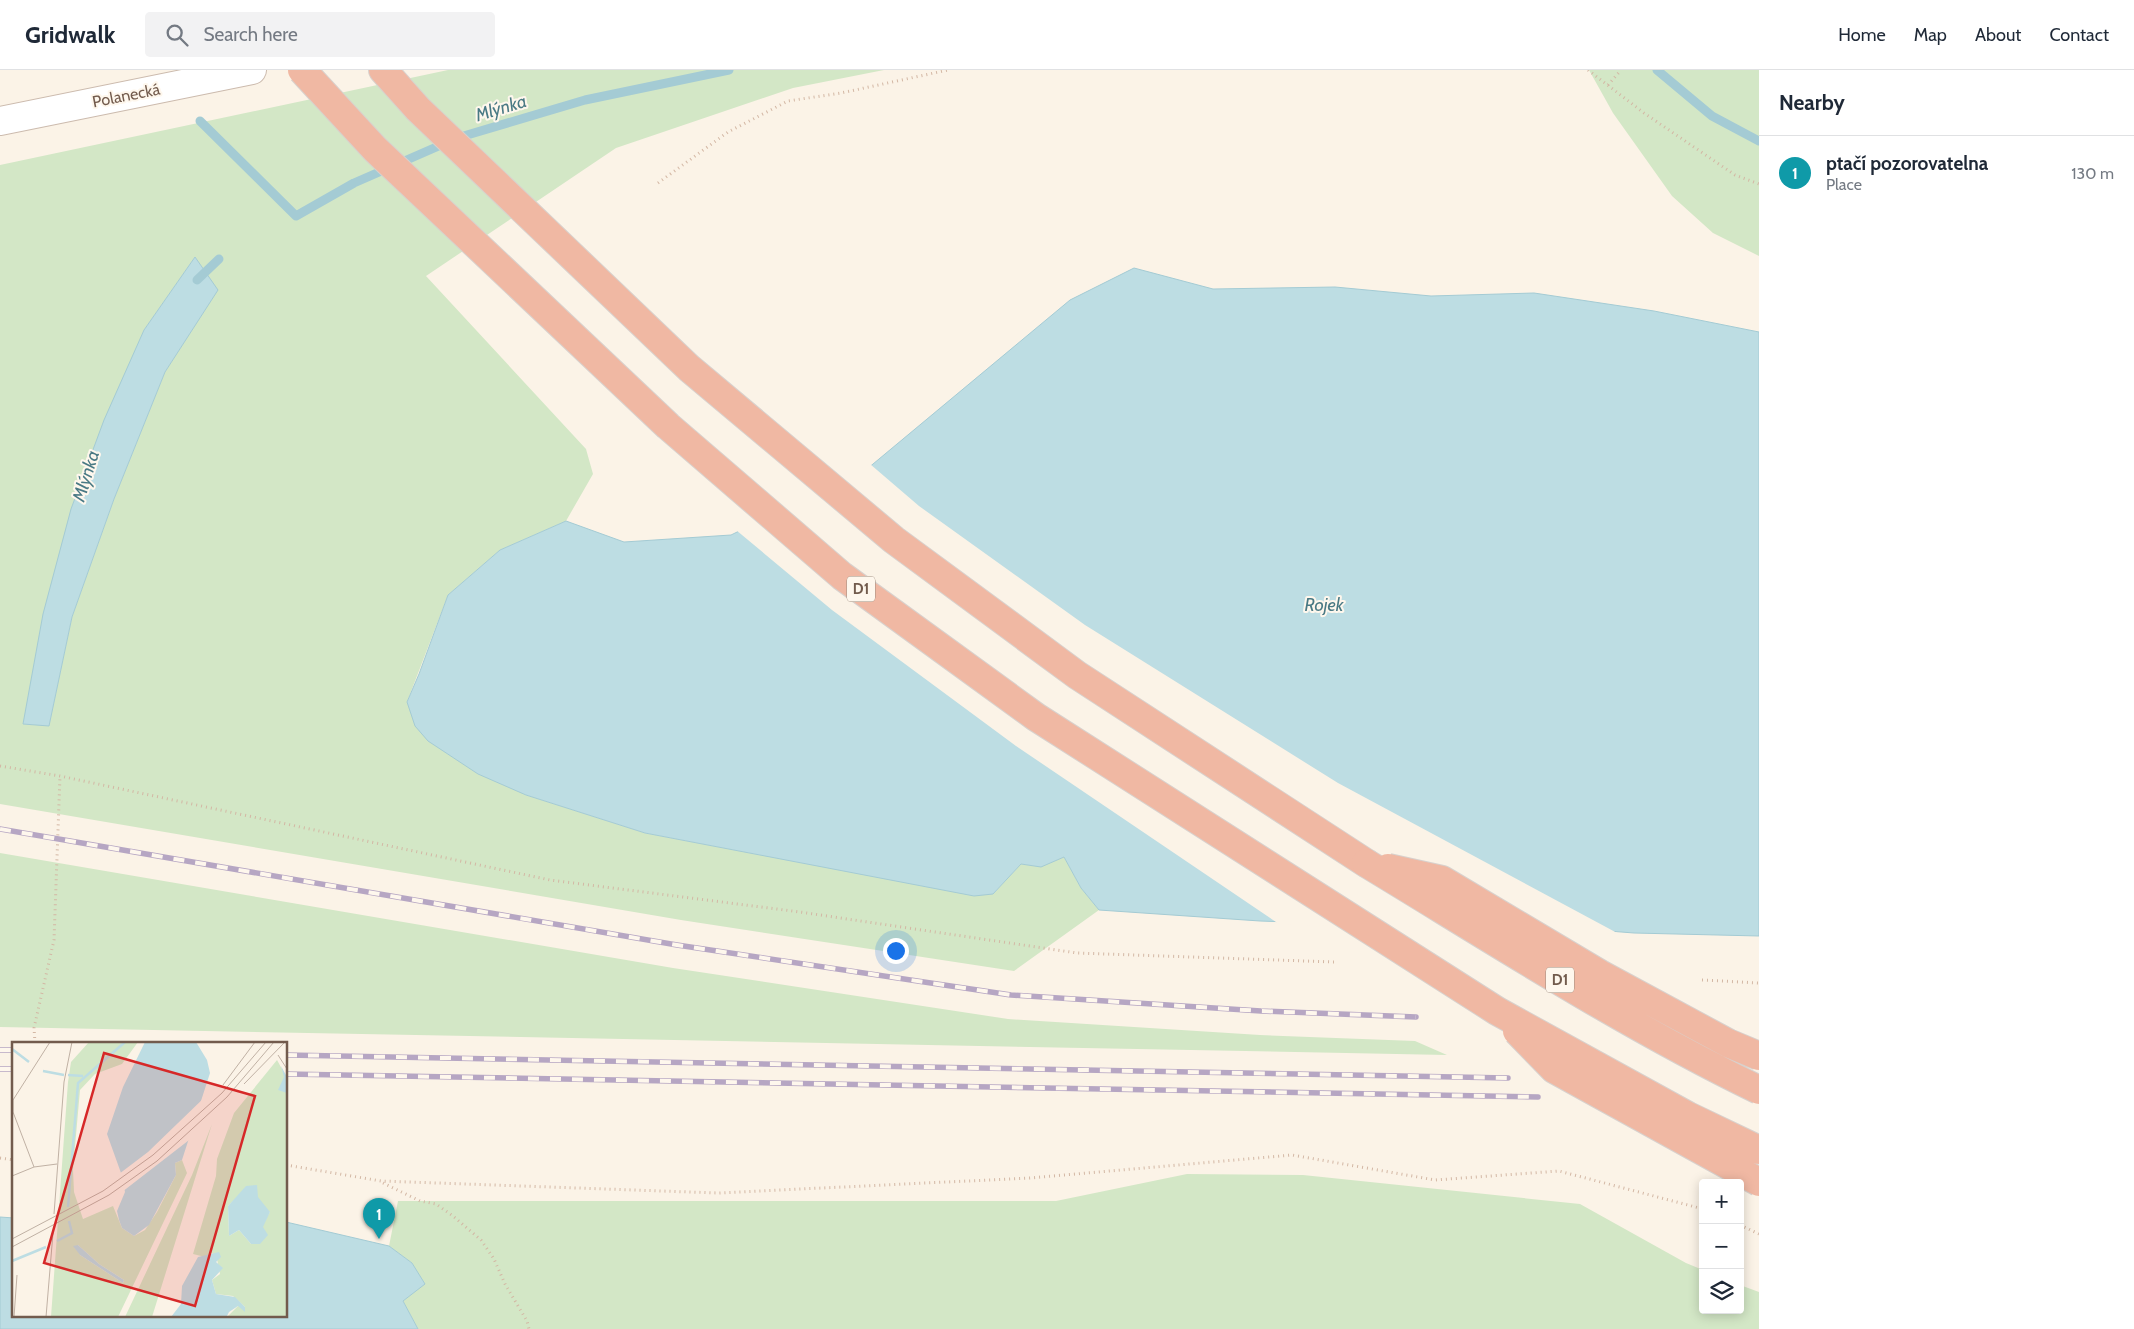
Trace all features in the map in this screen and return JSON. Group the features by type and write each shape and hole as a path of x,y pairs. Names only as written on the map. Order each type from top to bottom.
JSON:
{"highway":[{"name":"D1","path":"302,70 375,149 668,426 842,576 1036,718 1497,1011 1688,1116 1759,1150"},
{"name":"D1","path":"383,70 418,109 689,368 894,540 1077,675 1366,863 1544,971 1711,1067 1759,1090"},
{"path":"1366,863 1442,880 1600,974 1728,1043 1759,1056"},
{"path":"1497,1011 1554,1069 1759,1182"}],"street":[{"name":"Polanecká","path":"0,120 252,70"}],"path":[{"path":"658,183 728,132 788,101 841,94 948,70"},
{"path":"1588,70 1735,175 1759,184"},
{"path":"1608,86 1621,70"},
{"path":"0,766 60,776 550,880 800,912 1076,952 1334,962"},
{"path":"36,1042 34,1028 54,940 60,776"},
{"path":"1702,980 1759,983"},
{"path":"288,1165 380,1181 718,1193 1030,1178 1292,1155 1435,1180 1559,1171 1699,1207"},
{"path":"380,1181 420,1201 436,1204 481,1240 494,1258 505,1284 527,1321 529,1329"},
{"path":"1744,1227 1759,1234"}],"green space":[{"path":"448,70 884,70 793,88 616,148 426,276 586,449 593,474 566,521 500,550 448,595 407,702 526,795 645,833 900,881 993,894 1021,864 1041,866 1064,857 1081,888 1099,910 1014,971 681,920 0,804 0,165","holes":["195,257 217,291 165,372 114,499 72,617 49,725 23,724 144,330"]},
{"path":"1589,70 1759,70 1759,256 1713,233 1672,196 1613,113"},
{"path":"0,853 673,968 1008,1019 1260,1035 1415,1041 1447,1055 0,1027"},
{"path":"1187,1174 1303,1175 1580,1204 1699,1268 1699,1314 1744,1314 1744,1286 1759,1292 1759,1329 418,1329 403,1301 424,1284 412,1263 389,1246 398,1201 1056,1201"}],"water":[{"path":"195,257 218,290 165,372 114,499 72,617 49,726 23,724 43,614 71,509 104,420 144,330"},
{"name":"Rojek","path":"1134,268 1213,289 1335,287 1431,296 1534,293 1654,311 1759,332 1759,936 1634,933 1532,925 1466,906 1403,926 1260,921 1099,910 1081,888 1064,857 1041,867 1021,864 993,894 974,896 645,833 526,795 478,774 428,741 415,726 407,702 448,595 500,550 566,521 624,542 731,535 867,469 1070,300"},
{"path":"0,1217 12,1218 12,1316 288,1316 288,1222 389,1246 412,1263 425,1284 403,1301 418,1329 0,1329"}],"pier":[{"path":"870,464 919,506 1085,625 1338,783 1619,934 1532,927 1466,909 1403,929 1279,924 1016,746 832,610 736,530"}],"waterway":[{"name":"Mlýnka","path":"200,121 296,216 354,183 457,138 585,100 729,70"},
{"name":"Mlýnka","path":"1657,70 1712,116 1759,141"},
{"name":"Mlýnka","path":"197,280 219,259"}],"railway":[{"path":"0,829 677,945 1011,995 1261,1011 1416,1017"},
{"path":"0,1050 12,1050"},
{"path":"288,1055 1508,1078"},
{"path":"0,1069 12,1069"},
{"path":"288,1074 1538,1097"}],"place":[{"name":"ptačí pozorovatelna","path":"379,1239"}]}
